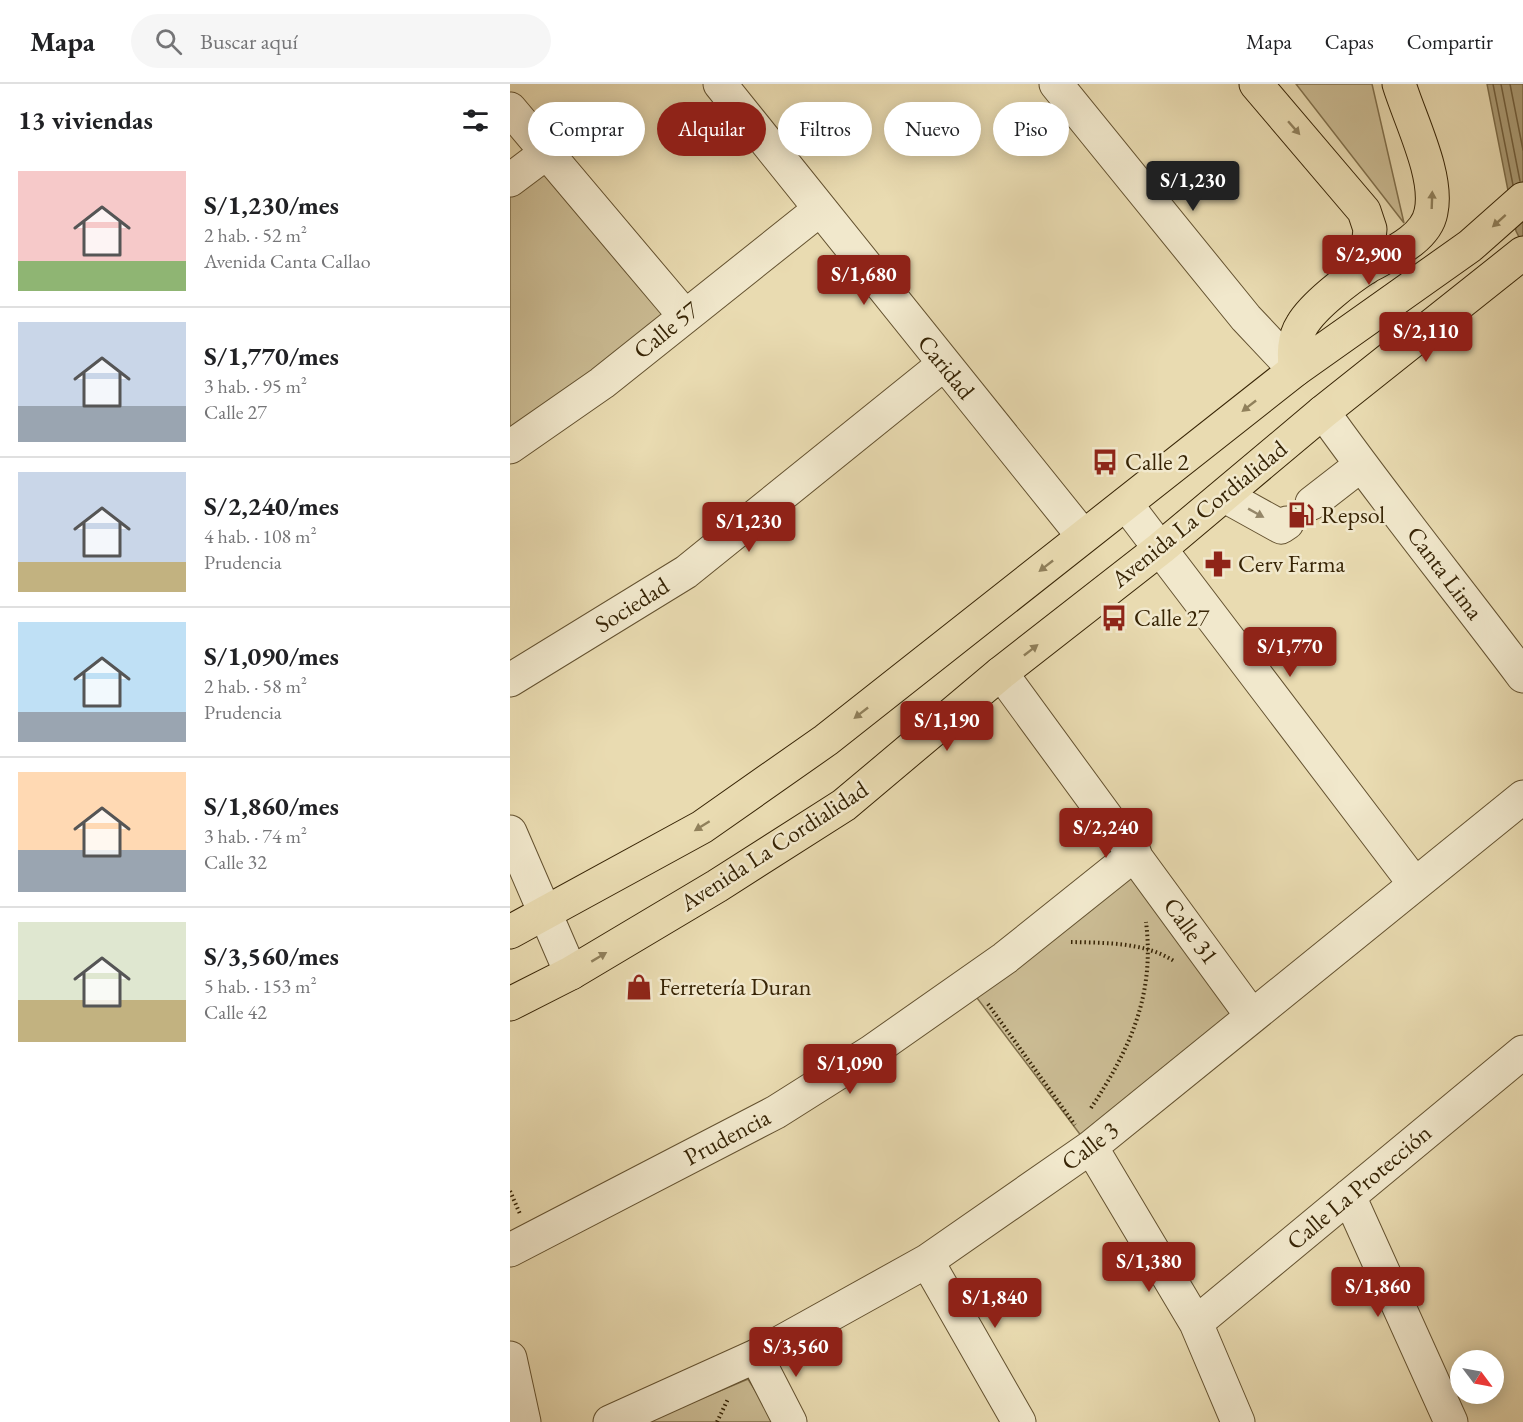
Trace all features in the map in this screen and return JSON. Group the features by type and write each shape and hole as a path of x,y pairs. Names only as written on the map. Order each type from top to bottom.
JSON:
{"main road":[{"path":"1256,84 1364,211 1370,229 1366,268"},
{"path":"1323,412 1295,370 1294,345 1302,325 1323,302 1366,268 1395,253 1417,236 1431,214 1432,192 1399,84"},
{"path":"510,932 545,915 702,827 826,740 1295,370 1474,242 1523,199"},
{"name":"Avenida La Cordialidad","path":"510,1004 571,973 717,886 844,805 1001,673 1161,548 1323,412 1523,253"}],"street":[{"name":"Caridad","path":"720,84 1083,537"},
{"path":"1056,84 1246,318 1295,370"},
{"path":"510,109 528,131"},
{"path":"510,180 542,156"},
{"path":"549,156 684,315"},
{"name":"Calle 57","path":"510,447 602,383 684,315 819,210"},
{"name":"Sociedad","path":"510,680 686,572 944,364"},
{"name":"Canta Lima","path":"1323,412 1360,465 1438,561 1523,676"},
{"path":"1312,503 1360,465"},
{"path":"1225,496 1281,527 1287,523"},
{"path":"1126,504 1414,883"},
{"name":"Calle 31","path":"1001,673 1027,712 1135,854 1252,1016"},
{"name":"Calle 3","path":"610,1422 756,1356 927,1261 1087,1135 1252,1016 1523,797"},
{"path":"510,832 571,973"},
{"name":"Prudencia","path":"510,1250 776,1112 871,1052 1005,958 1135,854"},
{"name":"Calle La Protección","path":"1196,1323 1348,1196 1521,1058"},
{"path":"1087,1135 1196,1323 1238,1422"},
{"path":"1348,1196 1451,1422"},
{"path":"927,1261 1018,1422"},
{"path":"756,1356 790,1422"},
{"path":"510,1358 524,1422"}],"path":[{"path":"1087,1115 1134,1034 1145,992 1149,949 1146,919"},
{"path":"1061,941 1112,943 1149,949 1179,964"},
{"path":"972,982 1078,1129 1087,1135"}],"shaded area":[{"path":"1296,84 1372,84 1404,223"},
{"path":"544,168 667,312 510,435 510,194"},
{"path":"1134,872 1237,1014 1082,1137 974,994"},
{"path":"748,1379 775,1422 646,1422"}],"water":[{"path":"1487,84 1523,84 1523,245 1516,231"}],"place":[{"name":"Calle 2","path":"1105,462"},
{"name":"Repsol","path":"1301,515"},
{"name":"Cerv Farma","path":"1218,564"},
{"name":"Calle 27","path":"1114,618"},
{"name":"Ferretería Duran","path":"639,987"}]}
